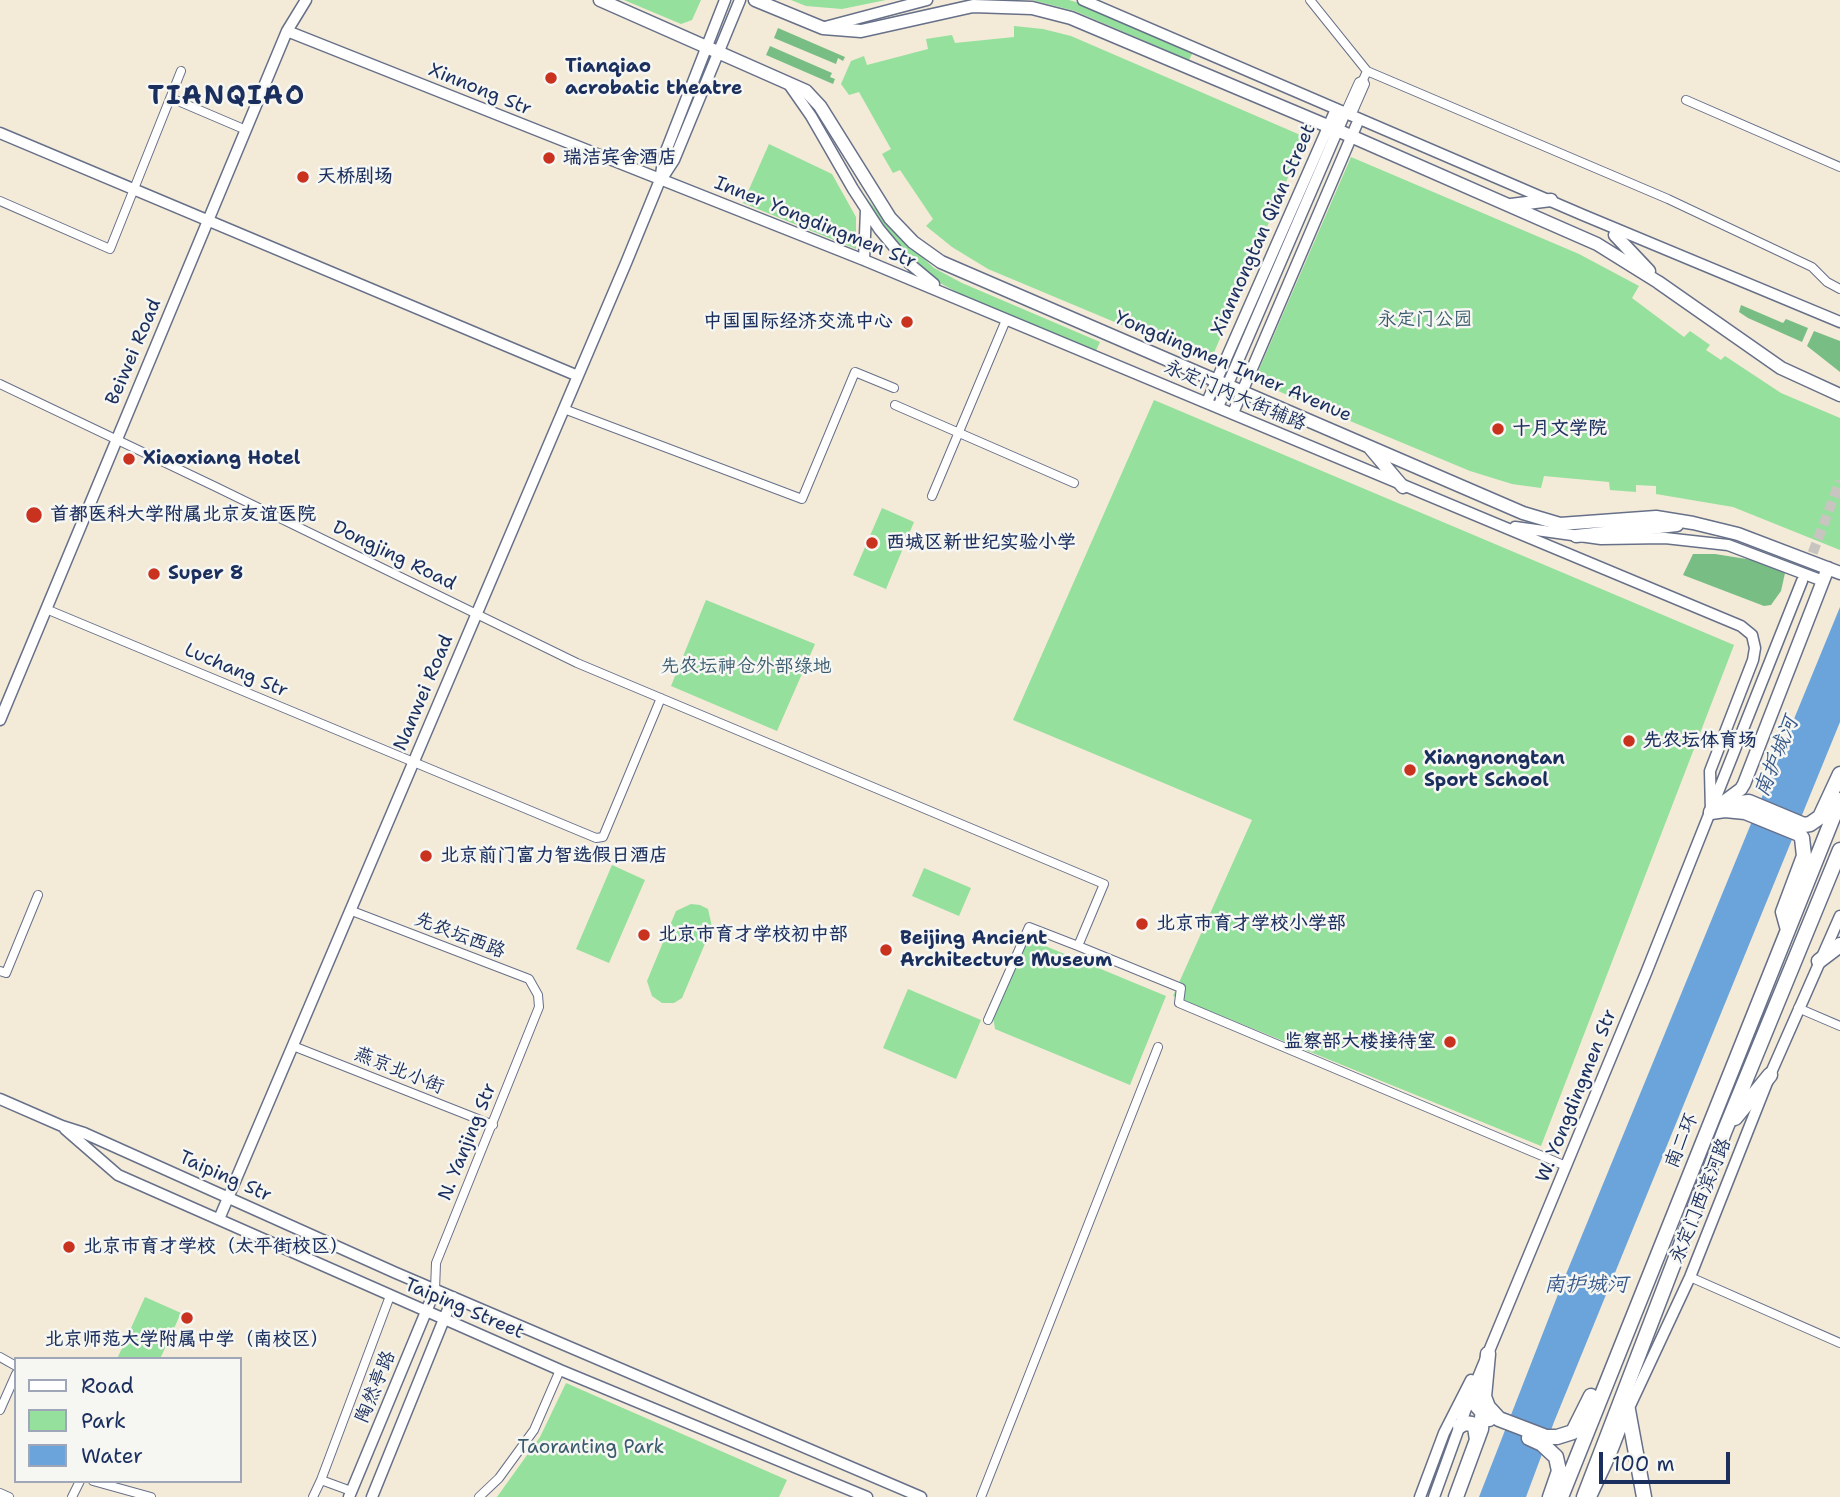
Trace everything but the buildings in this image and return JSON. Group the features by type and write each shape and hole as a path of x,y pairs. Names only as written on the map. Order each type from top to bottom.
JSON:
{"highway":[{"path":"1802,829 1820,817 1840,774"},
{"name":"南二环","path":"1561,1497 1840,800"},
{"path":"1711,812 1745,801 1802,829"},
{"path":"1788,930 1783,912 1804,856 1802,829"},
{"name":"南二环","path":"1584,1497 1725,1130 1840,850"},
{"path":"1819,961 1840,945"},
{"path":"1725,1130 1770,1074"},
{"path":"1459,1490 1481,1429 1482,1412 1477,1393 1488,1354"},
{"path":"1482,1412 1498,1423 1542,1444 1554,1444 1573,1432 1598,1377 1616,1359"},
{"path":"1477,1393 1498,1423"},
{"path":"1628,1410 1644,1497"},
{"path":"1460,1426 1464,1423 1472,1424 1477,1433 1477,1441"},
{"path":"1477,1441 1498,1423"},
{"path":"1550,1497 1559,1471 1554,1444"}],"main road":[{"name":"Yongdingmen Inner Avenue","path":"600,0 806,91 836,130 890,218 914,242 941,262 1523,513 1560,524 1656,517 1693,523 1738,534 1834,571"},
{"path":"755,0 823,28 861,31 973,6 990,5 1051,11 1090,25 1597,244 1658,282 1781,368 1840,395"},
{"path":"1510,205 1551,200"},
{"path":"1615,234 1658,282"},
{"path":"1368,445 1403,487"},
{"path":"1576,536 1693,523"},
{"path":"1745,801 1823,581 1834,571"}],"street":[{"name":"Beiwei Road","path":"0,720 287,32 306,0"},
{"path":"711,49 725,0"},
{"path":"711,49 740,0"},
{"path":"823,28 927,0"},
{"path":"1083,0 1840,323"},
{"path":"1310,0 1365,75 1668,200 1812,267 1827,282 1840,289"},
{"name":"Xinnong Str","path":"287,32 660,180"},
{"name":"Nanwei Road","path":"219,1219 578,376 660,180 664,156 711,49"},
{"path":"0,201 110,249 181,71"},
{"path":"1348,114 1359,82 1365,75"},
{"path":"788,83 811,116 866,210 904,259 957,299"},
{"path":"171,98 246,130"},
{"path":"1686,100 1840,167"},
{"name":"Xiannongtan Qian Street","path":"1225,410 1230,387 1348,114"},
{"name":"Xiannongtan Qian Street","path":"1225,410 1230,387 1348,114"},
{"path":"0,133 578,376"},
{"name":"Inner Yongdingmen Str","path":"660,180 957,299"},
{"path":"864,260 866,210"},
{"path":"1583,215 1615,234"},
{"name":"永定门内大街辅路","path":"957,299 1499,525"},
{"path":"932,496 1006,320"},
{"path":"564,409 802,499 855,372 894,388"},
{"name":"Dongjing Road","path":"0,384 577,663 1104,884 1078,946"},
{"name":"Xiannongtan Qian Street","path":"1207,402 1230,387"},
{"path":"895,405 1074,483"},
{"path":"1499,525 1601,539 1665,538 1728,545 1823,581"},
{"path":"1499,525 1741,626 1752,635 1756,644 1753,660 1710,771 1711,812"},
{"name":"W. Yongdingmen Str","path":"1420,1497 1461,1396 1488,1354 1711,812 1729,778 1805,582"},
{"name":"Luchang Str","path":"46,609 596,838 603,837 661,698"},
{"path":"0,971 6,974 38,895"},
{"name":"先农坛西路","path":"352,911 528,979 538,995 539,1007"},
{"name":"永定门西滨河路","path":"1591,1497 1690,1277 1770,1074 1840,916"},
{"path":"988,1020 1029,927 1181,988 1179,1003 1566,1166"},
{"name":"N. Yanjing Str","path":"435,1290 436,1263 539,1007"},
{"path":"1798,1007 1840,1026"},
{"name":"燕京北小街","path":"293,1046 493,1125"},
{"path":"981,1497 1158,1047"},
{"name":"Taiping Str","path":"0,1099 84,1133 435,1290"},
{"name":"Taiping Street","path":"62,1126 118,1175 560,1370 867,1497"},
{"path":"1690,1277 1840,1343"},
{"name":"Taiping Street","path":"435,1290 921,1497"},
{"name":"陶然亭路","path":"350,1494 435,1290"},
{"path":"313,1497 390,1296"},
{"name":"陶然亭路","path":"372,1497 453,1297"},
{"path":"479,1497 499,1478 534,1430 560,1370"},
{"path":"0,1410 14,1378"},
{"path":"1434,1497 1460,1426 1477,1393"},
{"path":"321,1480 350,1494"},
{"path":"100,1483 151,1497"},
{"path":"0,1493 9,1497"}],"green space":[{"path":"624,0 701,0 692,20 681,24"},
{"path":"791,0 886,0 842,9 806,6"},
{"path":"1032,0 1069,0 1079,3 1193,52 1189,60 1075,11"},
{"path":"1014,26 1071,36 1305,137 1210,362 988,269 952,247 926,226 933,219 900,170 893,173 882,154 891,149 859,92 849,95 841,84 851,61 864,56 867,65 928,49 926,39 952,35 955,43 1014,37"},
{"path":"778,28 845,57 843,61 838,58 836,64 774,38"},
{"path":"770,46 832,73 830,77 835,79 833,84 766,55"},
{"path":"769,144 832,174 856,217 856,249 743,203"},
{"name":"永定门公园","path":"1351,157 1579,254 1639,286 1632,298 1684,337 1690,331 1710,345 1706,350 1721,360 1725,356 1781,393 1840,418 1840,550 1733,507 1656,494 1656,486 1636,485 1636,492 1610,490 1609,482 1544,476 1541,488 1512,484 1470,471 1254,381"},
{"path":"864,195 892,229 934,268 962,283 1100,342 1095,353 940,283 890,238"},
{"path":"1741,305 1783,323 1786,319 1808,328 1802,342 1748,318 1739,312"},
{"path":"1814,331 1840,341 1840,372 1807,346"},
{"name":"Xiangnongtan Sport School","path":"1154,400 1734,645 1541,1146 1173,996 1252,820 1013,720"},
{"path":"882,508 914,522 886,589 853,575"},
{"path":"1693,554 1715,554 1759,561 1785,573 1781,591 1771,605 1764,606 1683,575"},
{"name":"先农坛神仓外部绿地","path":"706,600 815,644 777,731 671,686"},
{"path":"612,865 645,880 609,963 576,949"},
{"path":"924,868 971,888 959,916 912,896"},
{"path":"691,904 708,909 712,927 682,998 674,1003 662,1003 652,996 647,981 676,911"},
{"path":"1026,938 1166,996 1130,1085 995,1029 993,1017"},
{"path":"908,989 981,1020 956,1079 883,1048"},
{"path":"145,1297 181,1313 161,1357 118,1357"},
{"name":"Taoranting Park","path":"566,1383 787,1480 779,1497 497,1497 540,1437"}],"water":[{"name":"南护城河","path":"1840,607 1840,722 1554,1422 1526,1497 1479,1497 1564,1279"}],"tunnel":[{"path":"1802,581 1840,481"}],"place":[{"name":"Tianqiao acrobatic theatre","path":"551,78"},
{"name":"瑞洁宾舍酒店","path":"549,158"},
{"name":"天桥剧场","path":"303,177"},
{"name":"中国国际经济交流中心","path":"907,322"},
{"name":"十月文学院","path":"1498,429"},
{"name":"Xiaoxiang Hotel","path":"129,459"},
{"name":"首都医科大学附属北京友谊医院","path":"34,515"},
{"name":"西城区新世纪实验小学","path":"872,543"},
{"name":"Super 8","path":"154,574"},
{"name":"先农坛体育场","path":"1629,741"},
{"name":"Xiangnongtan Sport School","path":"1410,770"},
{"name":"北京前门富力智选假日酒店","path":"426,856"},
{"name":"北京市育才学校小学部","path":"1142,924"},
{"name":"北京市育才学校初中部","path":"644,935"},
{"name":"Beijing Ancient Architecture Museum","path":"886,950"},
{"name":"监察部大楼接待室","path":"1450,1042"},
{"name":"北京市育才学校（太平街校区）","path":"69,1247"},
{"name":"北京师范大学附属中学（南校区）","path":"187,1318"}],"district":[{"name":"TIANQIAO","path":"227,97"}]}
